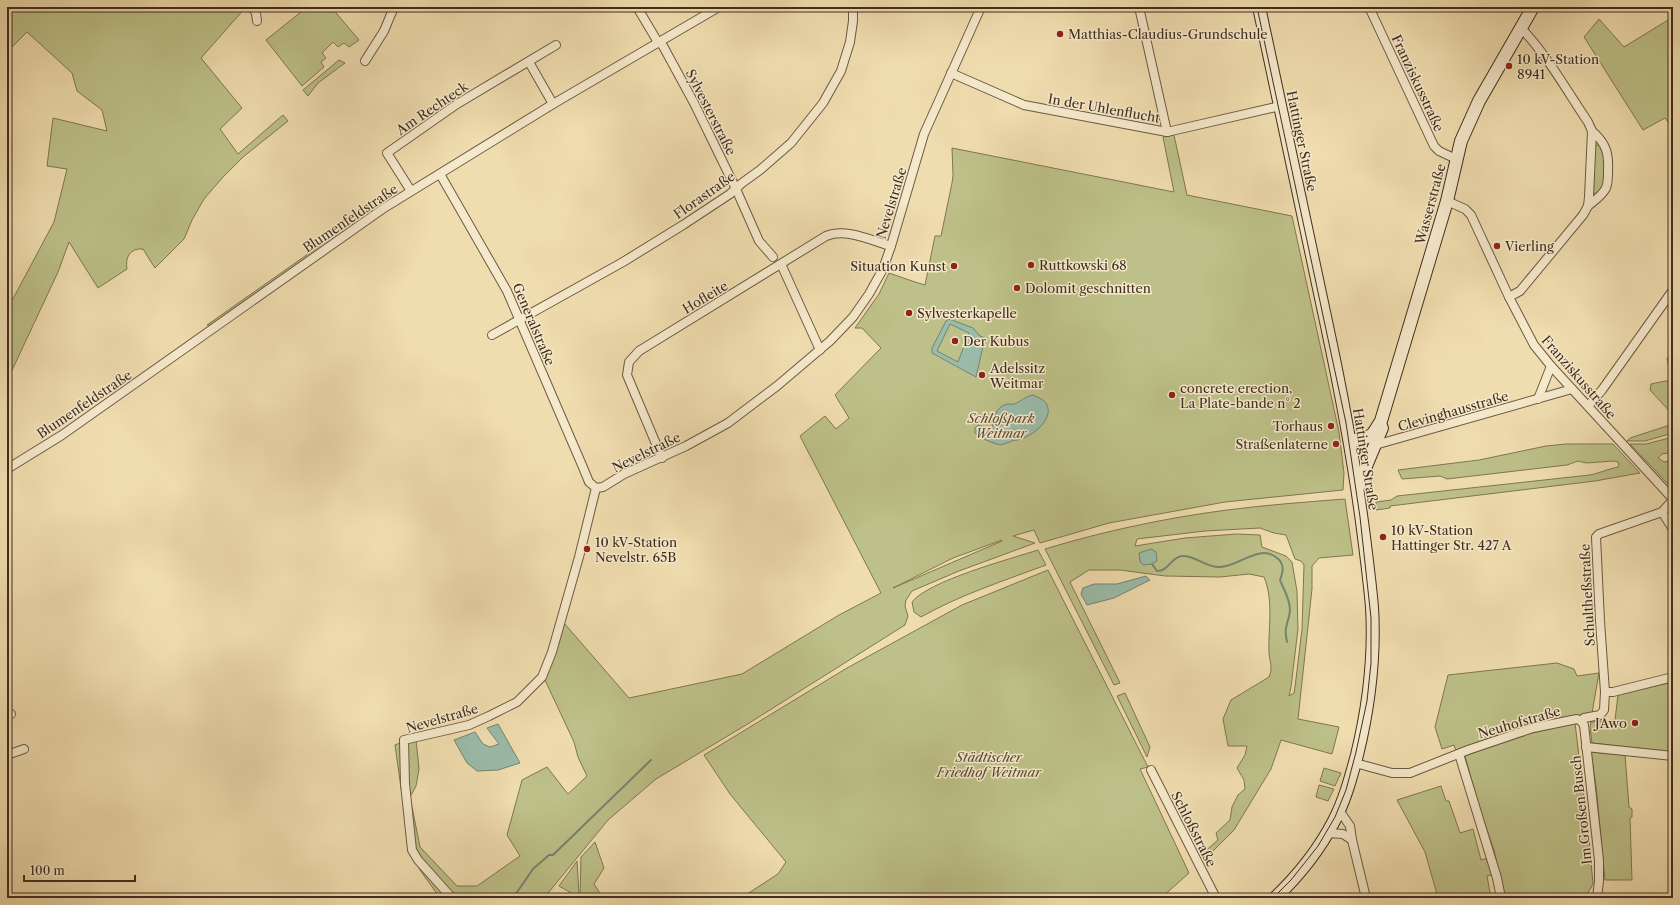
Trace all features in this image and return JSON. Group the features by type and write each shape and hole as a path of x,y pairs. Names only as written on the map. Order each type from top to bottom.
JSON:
{"main road":[{"name":"Hattinger Straße","path":"1259,7 1351,445 1358,487 1372,605 1372,661 1369,697 1355,763 1347,791 1328,833 1307,864 1275,898"},
{"name":"Wasserstraße","path":"1351,445 1373,434 1377,425 1381,421 1447,201 1461,141 1479,101 1534,7"},
{"name":"Wasserstraße","path":"1358,487 1365,477 1366,466 1383,426 1381,421"},
{"path":"1351,445 1365,448 1375,445"}],"street":[{"path":"252,7 256,13 257,21"},
{"path":"365,61 384,31 394,7"},
{"name":"Sylvesterstraße","path":"637,7 658,42 663,46 694,103 736,188 759,241 772,257"},
{"name":"Blumenfeldstraße","path":"7,469 62,436 361,223 553,104 719,7"},
{"name":"Florastraße","path":"492,335 623,262 683,225 730,194 791,143 811,120 823,103 841,71 848,52 852,28 853,7"},
{"name":"Nevelstraße","path":"452,898 418,860 412,850 405,784 404,740 469,725 489,716 517,702 542,677 552,652 579,557 596,488 604,487 624,474 701,439 728,423 778,386 820,350 843,328 861,306 883,269 924,134 981,7"},
{"path":"1139,7 1167,132"},
{"name":"Franziskusstraße","path":"1369,7 1434,146 1439,151 1456,159"},
{"path":"1509,297 1520,291 1583,215 1588,206 1600,196 1608,183 1609,156 1598,136 1592,131 1588,122 1548,63 1529,36 1521,28"},
{"name":"Am Rechteck","path":"411,191 387,153 457,104 556,45"},
{"path":"529,62 553,104"},
{"name":"In der Uhlenflucht","path":"951,73 1024,105 1167,132 1280,106"},
{"path":"1588,206 1592,131"},
{"name":"Generalstraße","path":"440,174 507,290 586,475 592,486 596,488"},
{"name":"Franziskusstraße","path":"1447,201 1469,212 1509,297 1534,345 1551,366 1673,499"},
{"name":"Hofleite","path":"662,458 628,380 627,373 630,360 639,351 833,234 848,234 891,246"},
{"path":"781,264 820,350"},
{"path":"1588,406 1602,390 1673,290"},
{"path":"1538,398 1551,366"},
{"name":"Clevinghausstraße","path":"1375,445 1572,389"},
{"name":"Schultheßstraße","path":"1605,692 1599,613 1596,537 1599,534 1662,512 1673,499"},
{"path":"1662,512 1673,529"},
{"path":"1605,692 1613,692 1673,677"},
{"name":"Neuhofstraße","path":"1355,763 1392,773 1401,774 1410,772 1533,728 1577,719 1581,721 1584,718 1600,715 1603,713 1605,692"},
{"name":"Im Großen Busch","path":"1581,721 1584,724 1599,860 1597,898"},
{"path":"1586,747 1673,756"},
{"path":"7,755 24,749"},
{"path":"1459,754 1502,898"},
{"name":"Schloßstraße","path":"1151,770 1216,898"},
{"path":"1339,810 1350,826 1366,898"},
{"path":"1328,833 1343,834 1352,840"}],"green space":[{"path":"7,7 246,7 201,58 242,108 220,129 238,154 283,115 288,121 243,157 223,177 204,199 192,220 184,239 155,268 143,249 135,250 129,254 127,269 98,288 69,242 58,272 7,381 7,310 54,222 67,169 47,166 53,118 107,131 102,110 77,91 72,73 27,32 7,52"},
{"path":"307,7 331,7 359,40 349,47 344,43 338,47 333,42 322,53 326,58 321,62 324,67 302,86 266,40"},
{"path":"1673,17 1673,129 1665,118 1643,130 1584,37 1599,19 1624,47"},
{"path":"339,60 345,63 318,83 308,96 303,90"},
{"name":"Schloßpark Weitmar","path":"1174,135 1187,195 1292,216 1339,432 1344,473 1343,490 1225,502 1109,523 1040,543 1034,530 1013,536 1035,543 959,571 912,591 906,600 905,606 908,616 905,625 746,725 656,779 608,820 544,898 440,898 420,870 410,852 395,745 416,739 419,769 416,786 410,797 420,847 457,886 477,886 520,856 507,835 522,780 547,767 568,794 587,776 578,757 574,742 544,678 564,623 629,698 742,674 839,615 881,593 800,436 825,416 836,429 849,418 835,395 881,348 862,328 855,328 879,294 889,273 925,285 935,236 941,236 952,183 952,148 1174,192 1163,137","holes":["1002,541 893,588 953,558"]},
{"path":"1599,144 1606,155 1604,186 1597,195 1592,191 1594,147"},
{"path":"352,223 352,226 212,325 207,325"},
{"path":"1673,357 1673,415 1650,390 1651,384 1671,380 1667,358"},
{"path":"1673,424 1673,433 1645,441 1627,441 1630,438"},
{"path":"1673,437 1673,452 1662,454 1658,458 1664,462 1673,460 1673,479 1668,484 1630,444 1646,444"},
{"path":"1566,444 1613,444 1640,473 1595,481 1390,506 1390,508 1376,510 1376,502 1391,500 1397,496 1590,475 1618,467 1619,465 1618,462 1614,461 1586,463 1578,461 1567,465 1447,479 1440,476 1402,479 1398,470 1479,460 1546,446"},
{"path":"1345,499 1353,555 1319,558 1312,566 1312,589 1298,719 1339,727 1332,754 1281,740 1271,769 1234,830 1206,858 1203,853 1218,840 1216,833 1230,820 1232,807 1238,795 1245,789 1244,780 1237,768 1245,755 1247,746 1228,746 1223,719 1231,700 1269,677 1271,671 1269,653 1270,605 1264,577 1249,574 1220,577 1165,576 1120,570 1089,570 1070,582 1120,683 1114,685 1045,549 1112,531 1204,513 1242,508","holes":["1260,528 1286,535 1295,559 1301,561 1304,565 1302,629 1294,693 1289,696 1298,629 1297,591 1292,562 1286,556 1262,547 1260,535 1236,534 1185,538 1135,546 1137,539 1205,531"]},
{"path":"1038,550 1046,565 966,595 921,617 914,612 912,602 934,586 990,565"},
{"name":"Städtischer Friedhof Weitmar","path":"1048,570 1148,767 1140,769 1189,873 1161,898 741,898 778,874 786,862 730,794 704,755 847,668 962,605"},
{"path":"1557,663 1574,669 1577,676 1599,673 1592,713 1531,725 1529,720 1506,726 1508,732 1456,751 1454,745 1442,749 1435,727 1448,675"},
{"path":"1673,682 1673,752 1592,743 1590,727 1591,722 1615,720 1618,695"},
{"path":"1125,693 1150,747 1147,757 1117,696"},
{"path":"1575,723 1593,884 1585,898 1505,898 1494,850 1480,810 1465,756 1519,736"},
{"path":"1591,752 1625,755 1629,807 1632,809 1632,817 1630,818 1632,880 1605,880 1596,786"},
{"path":"1324,768 1341,773 1335,786 1320,781"},
{"path":"1319,785 1334,789 1328,801 1316,797"},
{"path":"1441,786 1446,801 1449,801 1460,833 1473,829 1481,860 1488,858 1492,875 1487,876 1491,898 1438,898 1425,852 1397,800"},
{"path":"595,842 604,868 594,884 603,898 580,898 581,857"},
{"path":"577,861 579,895 578,897 559,886"}],"shaded area":[{"path":"949,319 973,328 980,336 985,338 976,377 932,353 932,348 946,321","holes":["950,324 969,333 958,362 937,351"]},
{"path":"1033,395 1046,403 1048,414 1046,419 1033,433 1022,439 1000,445 988,441 975,433 975,428 978,425 992,429 996,414 1003,406 1007,404 1016,404"},
{"path":"1151,549 1156,552 1157,561 1152,564 1143,565 1140,562 1139,553"},
{"path":"1146,576 1150,580 1114,598 1087,605 1081,594 1083,588 1094,584 1117,584"},
{"path":"498,724 520,763 498,770 477,771 467,763 454,740 475,732 483,744 490,747 499,744 487,728"}],"waterway":[{"path":"1152,564 1157,571 1164,569 1175,559 1182,556 1191,557 1215,567 1227,566 1256,554 1270,554 1277,558 1280,560 1282,565 1280,580 1290,606 1286,628 1287,642"},
{"path":"513,898 533,869 549,855 553,855 651,760"}],"tram line":[{"path":"1257,7 1346,423 1360,517 1371,618 1371,663 1367,701 1346,790 1335,817 1318,846 1291,880 1273,898"}],"place":[{"name":"Matthias-Claudius-Grundschule","path":"1060,34"},
{"name":"10 kV-Station 8941","path":"1509,66"},
{"name":"Vierling","path":"1497,246"},
{"name":"Ruttkowski 68","path":"1031,265"},
{"name":"Situation Kunst","path":"954,266"},
{"name":"Dolomit geschnitten","path":"1017,288"},
{"name":"Sylvesterkapelle","path":"909,313"},
{"name":"Der Kubus","path":"955,341"},
{"name":"Adelssitz Weitmar","path":"982,375"},
{"name":"concrete erection, La Plate-bande n° 2","path":"1172,395"},
{"name":"Torhaus","path":"1331,426"},
{"name":"Straßenlaterne","path":"1336,444"},
{"name":"10 kV-Station Hattinger Str. 427 A","path":"1383,537"},
{"name":"10 kV-Station Nevelstr. 65B","path":"587,549"},
{"name":"JAwo","path":"1635,723"}]}
